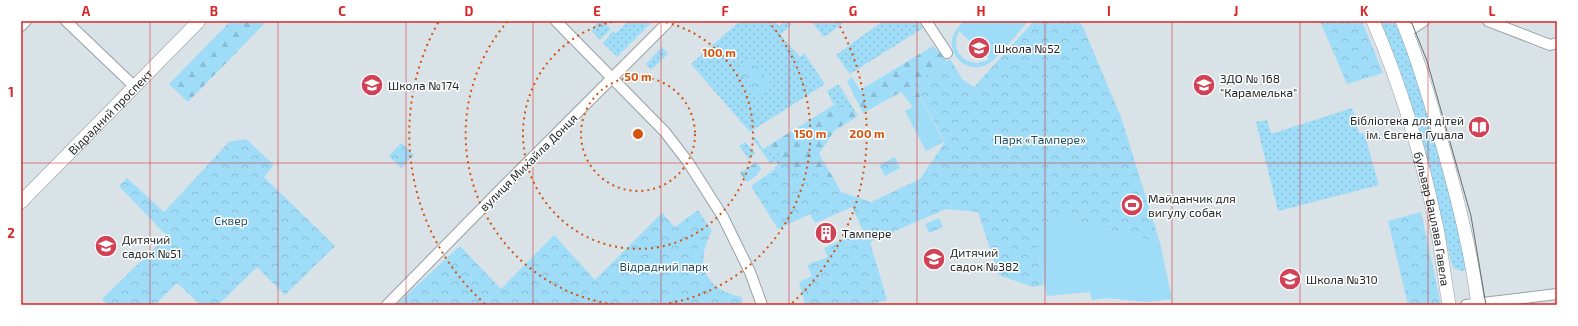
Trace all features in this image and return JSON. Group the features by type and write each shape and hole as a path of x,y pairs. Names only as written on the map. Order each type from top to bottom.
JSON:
{"main road":[{"name":"Відрадний проспект","path":"21,202 199,21"},
{"name":"бульвар Вацлава Гавела","path":"1372,21 1392,66 1425,180 1438,233 1449,305"},
{"path":"1404,26 1420,68 1450,171 1468,250 1474,304"}],"street":[{"path":"21,26 26,21"},
{"path":"66,21 135,87"},
{"path":"556,21 668,129 709,186 734,229 757,280 766,305"},
{"path":"561,21 666,132 709,193 723,216 743,258 762,305"},
{"name":"вулиця Михайла Донця","path":"387,305 669,21"},
{"path":"926,21 946,53"},
{"path":"1404,26 1424,21"},
{"path":"1488,21 1550,46 1557,43"},
{"path":"1474,304 1557,294"}],"green space":[{"path":"231,21 267,21 188,102 169,84"},
{"path":"599,21 603,21 611,29 600,40 591,30"},
{"path":"628,21 653,21 617,57 603,43 613,31 616,33"},
{"path":"740,21 774,21 779,26 784,21 790,21 791,25 780,35 800,57 804,53 825,84 750,132 691,64"},
{"path":"811,21 846,21 824,37"},
{"path":"883,21 918,21 923,28 850,74 836,55"},
{"path":"964,21 1029,21 991,62 979,67 972,67 965,65 960,61 955,56 953,50 953,36","holes":["959,31 989,59 974,63 962,57 956,46 956,39"]},
{"name":"Парк «Тампере»","path":"1034,21 1079,21 1083,27 1121,117 1160,243 1064,218 1037,250 1044,285 1033,287 999,275 978,212 946,209 870,242 887,300 870,305 805,305 799,282 812,276 807,265 828,257 824,248 863,231 852,207 815,223 810,214 778,229 751,186 784,163 835,181 841,192 871,202 920,179 945,142 914,84 950,59 963,80 974,87"},
{"path":"1320,21 1362,21 1383,73 1347,84"},
{"path":"1380,21 1396,21 1416,69 1448,171 1468,267 1463,271 1455,269 1452,265 1431,177 1402,76"},
{"path":"933,46 947,61 914,84 923,102 913,107 901,92 863,113 847,81 852,77 860,90"},
{"path":"662,47 668,54 651,70 646,64"},
{"path":"751,59 771,83 758,95 737,71"},
{"path":"839,85 858,116 850,109 834,105 827,91"},
{"path":"923,102 944,142 926,151 905,111"},
{"path":"834,105 850,109 858,116 834,131 819,154 835,181 830,189 785,166 780,153 763,149"},
{"path":"1352,108 1359,134 1364,133 1379,185 1278,211 1256,122 1267,120 1271,134"},
{"path":"1091,129 1096,140 1079,148 1073,137"},
{"path":"755,137 763,149 780,153 784,163 775,169 774,168 778,164 775,161 771,164 753,139"},
{"name":"Сквер","path":"246,139 274,165 264,177 335,246 285,295 257,267 218,305 201,305 177,283 155,305 108,305 102,299 167,236 119,186 127,178 164,212 229,142"},
{"path":"745,142 755,153 749,159 739,146"},
{"path":"401,143 414,155 401,168 389,156"},
{"path":"895,157 900,168 885,176 879,165"},
{"path":"757,162 761,169 756,176 747,182 740,173"},
{"name":"Відрадний парк","path":"698,210 712,231 704,254 706,273 718,288 741,297 743,305 396,305 460,246 501,289 554,235 595,280 662,213 675,227"},
{"path":"1421,212 1441,305 1408,305 1388,221"},
{"path":"939,218 943,227 929,233 925,224"},
{"path":"1064,218 1160,243 1172,299 1147,302 1106,298 1092,300 1090,292 1047,296 1037,250 1043,227"}],"tram line":[{"path":"1411,21 1427,61 1471,216 1486,305"}],"place":[{"name":"Школа №52","path":"979,48"},
{"name":"Школа №174","path":"372,85"},
{"name":"ЗДО № 168 \"Карамелька\"","path":"1204,85"},
{"name":"Бібліотека для дітей ім. Євгена Гуцала","path":"1479,127"},
{"name":"Майданчик для вигулу собак","path":"1132,205"},
{"name":"Тампере","path":"826,233"},
{"name":"Дитячий садок №51","path":"106,246"},
{"name":"Дитячий садок №382","path":"934,259"},
{"name":"Школа №310","path":"1290,279"}]}
